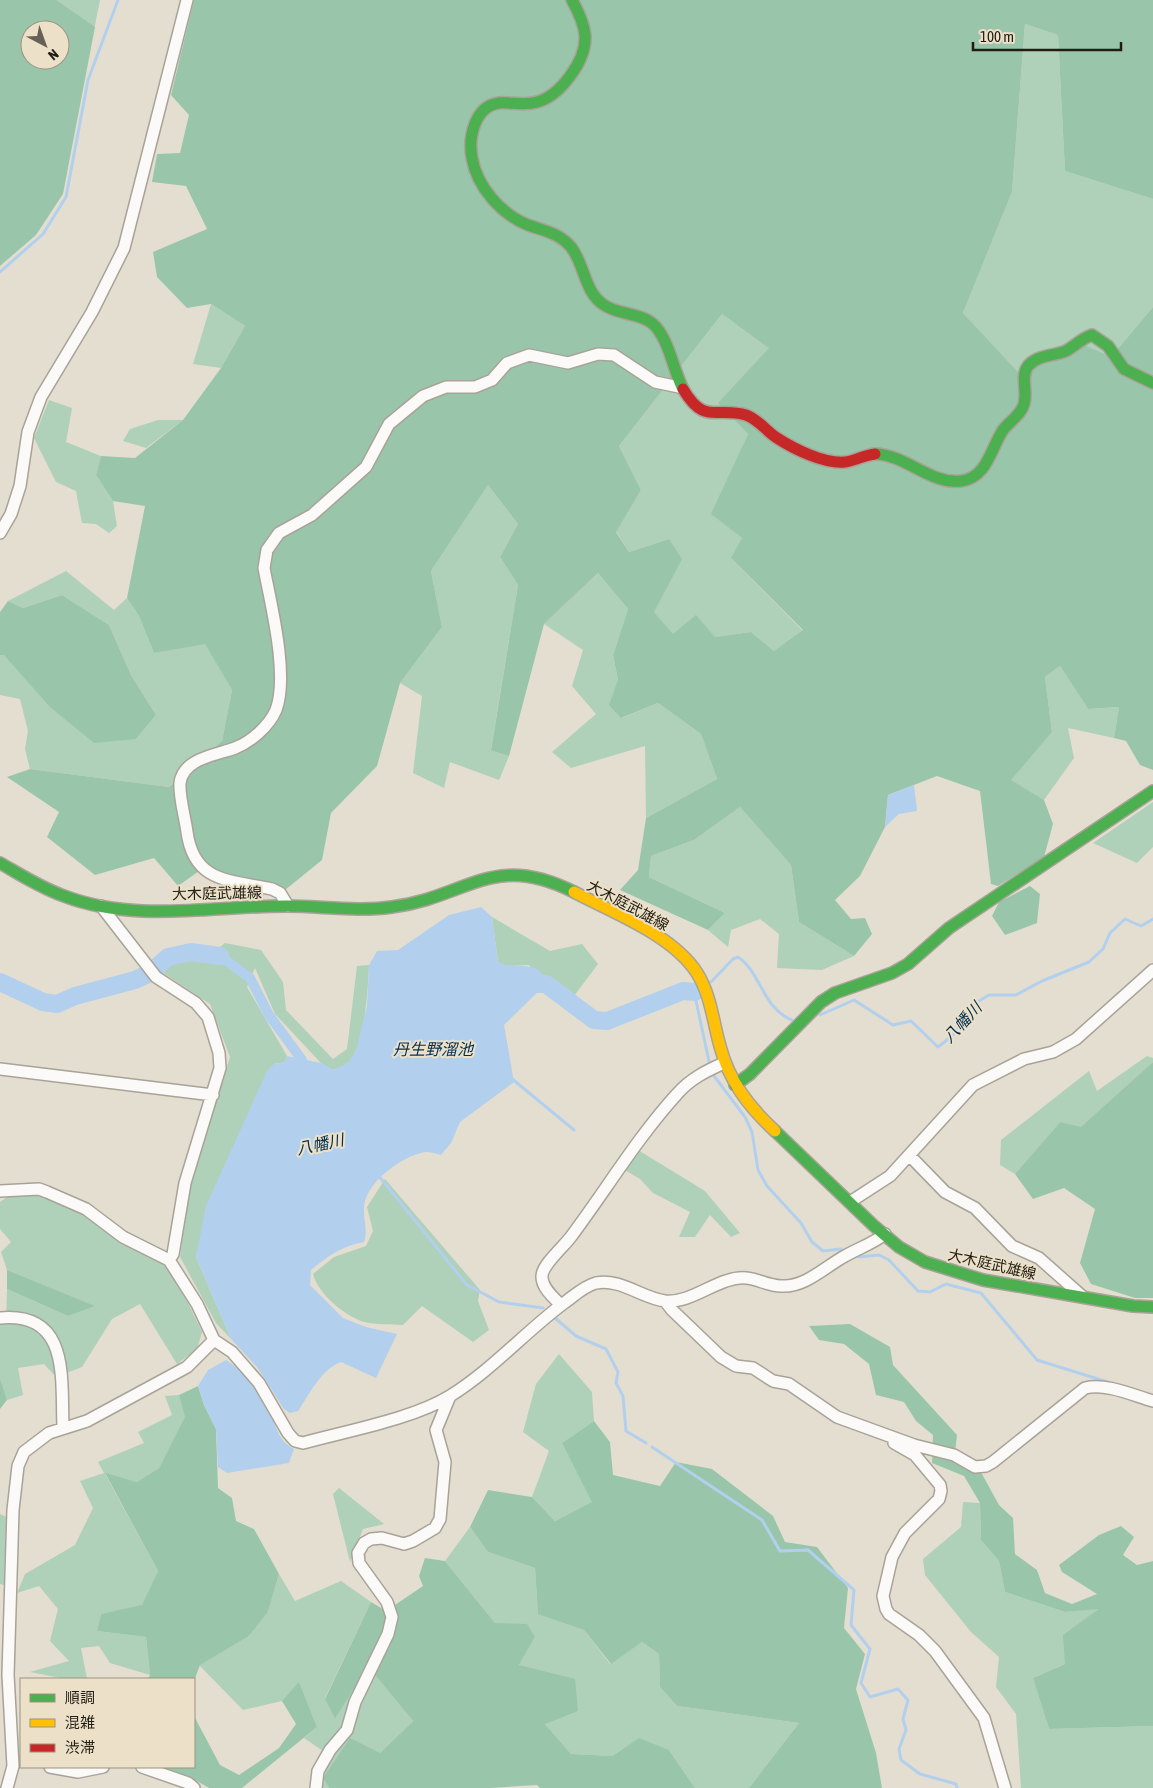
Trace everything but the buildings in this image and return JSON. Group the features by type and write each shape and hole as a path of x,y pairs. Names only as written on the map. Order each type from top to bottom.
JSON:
{"street":[{"path":"0,533 11,514 20,486 28,432 41,397 92,312 124,248 187,0"},
{"path":"572,0 583,26 585,42 572,76 561,89 547,98 526,104 500,102 478,116 470,145 472,160 481,180 495,202 509,214 529,224 547,229 561,237 575,251 596,299 609,309 621,314 641,317 653,323 674,364 679,387 699,409 710,414 741,414 752,418 779,440 840,463 869,453 888,455 950,480 961,481 976,474 988,462 1002,431 1022,411 1025,400 1024,377 1027,367 1036,360 1069,349 1084,337 1092,335 1111,347 1123,368 1133,376 1153,383"},
{"path":"288,906 280,893 272,889 217,877 202,869 189,847 180,782 188,769 206,756 236,748 259,734 275,711 282,684 264,568 267,550 279,533 312,515 366,467 389,424 423,396 446,387 476,387 492,380 507,363 529,355 568,363 598,354 614,355 655,382 679,387"},
{"path":"735,1086 750,1074 821,1002 835,993 892,973 908,964 949,928 1153,791"},
{"name":"大木庭武雄線","path":"0,863 34,883 67,898 101,906 147,910 288,906 391,907 420,902 476,879 504,873 527,874 557,884 657,936 677,950 693,968 704,987 715,1067 735,1086 756,1111 850,1202 910,1254 938,1267 978,1279 1083,1298 1153,1307"},
{"path":"101,906 156,977 196,1003 208,1017 219,1053 220,1068 185,1183 173,1254 169,1260"},
{"path":"850,1202 890,1176 973,1085 1024,1059 1053,1052 1076,1039 1153,970"},
{"path":"561,1305 545,1287 542,1278 543,1270 570,1237 611,1178 677,1093 693,1078 715,1067"},
{"path":"0,1068 213,1095"},
{"path":"910,1156 945,1192 975,1208 1012,1246 1039,1258 1083,1298"},
{"path":"0,1191 39,1190 47,1192 86,1208 123,1237 169,1260 197,1304 214,1340 232,1352 260,1383 288,1433 295,1441 303,1443 422,1410 450,1396 561,1305 586,1287 597,1283 610,1283 665,1300 685,1298 726,1280 754,1278 781,1286 791,1285 808,1279 846,1255 872,1244 885,1234"},
{"path":"665,1300 672,1310 721,1357 736,1366 753,1368 773,1381 789,1384 837,1418 914,1444 954,1455 975,1467 986,1466 1085,1388 1094,1386 1112,1389 1153,1401"},
{"path":"0,1318 16,1317 35,1322 46,1331 56,1346 60,1367 63,1427"},
{"path":"8,1788 17,1764 8,1675 13,1510 18,1466 24,1452 35,1442 63,1427 87,1420 187,1366 214,1340"},
{"path":"316,1788 318,1771 347,1730 354,1702 388,1634 392,1617 388,1602 359,1563 358,1553 364,1543 371,1538 382,1538 404,1544 413,1541 435,1528 440,1520 445,1462 436,1430 450,1396"},
{"path":"886,1434 894,1443 915,1454 940,1485 942,1491 938,1499 905,1533 892,1557 883,1596 886,1609 889,1614 919,1635 934,1651 984,1718 1005,1788"},
{"path":"56,1768 78,1772 98,1768"},
{"path":"145,1768 188,1783 194,1788"}],"green space":[{"path":"0,0 56,0 95,27 63,194 36,235 0,266"},
{"path":"53,0 100,0 94,30"},
{"path":"194,0 1153,0 1153,199 1065,171 1058,35 1025,24 1012,192 963,313 1020,374 1077,342 1111,357 1153,307 1153,770 1140,765 1126,741 1114,738 1119,707 1088,709 1060,666 1045,677 1052,732 1011,780 1044,800 1053,824 1044,857 998,886 991,884 980,791 937,776 888,795 885,827 860,876 835,900 851,919 865,918 872,934 854,956 799,922 791,865 740,807 694,840 651,856 649,877 725,913 708,930 620,890 638,870 646,818 717,779 701,734 658,703 621,718 609,705 618,680 613,655 628,609 598,573 544,624 509,756 491,750 518,585 500,557 518,524 488,485 431,571 442,627 400,683 377,766 331,813 322,860 285,890 202,869 178,886 154,858 95,875 47,837 59,812 7,777 30,769 169,787 222,741 232,690 205,644 154,653 139,616 127,598 145,506 113,501 96,475 101,456 135,458 183,420 221,368 245,326 211,304 187,308 157,277 153,252 207,229 186,186 152,182 157,154 180,153 189,115 171,95","holes":["722,314 769,348 718,403 748,434 711,514 742,538 731,558 803,630 774,651 751,632 715,637 696,615 673,634 654,612 682,559 669,539 629,552 616,532 641,490 619,446"]},
{"path":"1025,24 1058,35 1065,171 1153,199 1153,307 1111,357 1020,374 963,313 1012,192"},
{"path":"211,304 245,326 221,368 193,364"},
{"path":"722,314 770,348 719,403 748,434 712,514 742,538 732,559 803,631 774,651 751,632 715,637 673,635 654,612 669,539 629,552 616,531 641,490 619,446"},
{"path":"49,400 72,408 66,442 101,456 96,475 113,501 117,526 109,533 96,524 82,523 76,491 56,482 34,438"},
{"path":"158,420 183,420 146,448 123,441 130,429"},
{"path":"488,485 518,524 500,557 518,585 491,749 509,756 499,780 450,762 444,788 413,773 422,696 400,683 442,627 431,571"},
{"path":"66,571 114,610 127,598 139,616 154,653 205,643 232,690 222,741 169,787 30,769 25,749 28,731 20,699 0,695 0,655 4,655 136,739 156,715 131,675 109,625 62,595 23,608 8,601"},
{"path":"598,573 628,609 613,655 622,718 658,703 701,734 717,779 646,818 645,746 571,768 552,752 596,714 572,686 583,650 544,624"},
{"path":"62,595 109,625 131,675 156,715 136,739 94,743 50,707 4,655 0,655 0,612 8,601 23,608"},
{"path":"1060,666 1088,709 1119,707 1114,738 1068,728 1074,758 1044,800 1010,780 1052,732 1045,677"},
{"path":"1153,802 1153,847 1137,863 1093,843"},
{"path":"740,807 791,865 799,922 854,956 822,970 777,968 779,934 760,919 731,930 728,947 708,930 725,913 649,877 651,856 694,840"},
{"path":"1030,886 1040,894 1037,923 1005,935 992,916 999,902"},
{"path":"492,917 550,951 582,944 598,964 568,1004 549,990 543,988 546,984 529,965 505,966 498,962"},
{"path":"225,943 261,950 283,982 286,1010 333,1059 347,1049 357,966 369,965 362,1032 358,1045 354,1056 348,1063 333,1070 321,1063 275,1014 255,968 247,987 287,1056 285,1062 274,1064 196,1257 231,1339 216,1323 180,1257 190,1183 230,1057 210,1004 165,974 154,959 165,949 216,950"},
{"path":"1147,1056 1153,1058 1153,1062 1081,1128 1060,1122 1015,1174 1000,1165 1001,1140 1089,1071 1097,1091"},
{"path":"1153,1062 1153,1298 1135,1298 1091,1284 1080,1263 1095,1209 1064,1188 1033,1199 1015,1174 1060,1122 1081,1127"},
{"path":"638,1150 705,1191 740,1233 731,1237 710,1215 695,1237 679,1237 690,1212 653,1193 640,1179 623,1169"},
{"path":"385,1179 480,1290 478,1301 489,1330 473,1342 422,1306 403,1325 364,1322 349,1315 333,1303 316,1282 313,1274 334,1257 366,1246 373,1231 367,1207"},
{"path":"37,1191 85,1212 171,1268 202,1332 197,1349 177,1364 140,1304 112,1319 82,1367 56,1377 44,1364 18,1368 23,1395 7,1400 0,1378 0,1324 6,1324 7,1289 68,1316 94,1306 7,1270 1,1252 11,1242 0,1229 0,1202 7,1197"},
{"path":"7,1270 95,1306 68,1316 7,1289"},
{"path":"850,1324 890,1347 893,1365 957,1435 954,1460 982,1474 999,1505 1013,1518 1015,1554 1037,1570 1045,1593 1072,1604 1097,1594 1062,1572 1059,1565 1099,1535 1121,1526 1134,1537 1123,1555 1137,1565 1153,1561 1153,1726 1049,1729 1033,1678 1065,1664 1063,1635 1099,1609 1065,1612 1005,1592 999,1561 981,1540 980,1503 964,1476 932,1463 933,1435 916,1421 904,1402 876,1395 869,1364 844,1344 819,1340 809,1326"},
{"path":"559,1354 592,1392 594,1421 562,1443 593,1502 555,1521 532,1497 549,1451 523,1432 536,1384"},
{"path":"0,1378 7,1400 0,1409"},
{"path":"198,1386 204,1405 216,1429 218,1488 232,1498 236,1521 254,1529 279,1574 268,1612 249,1636 200,1665 195,1678 148,1678 150,1675 146,1637 97,1631 101,1614 142,1605 158,1571 105,1473 137,1482 159,1468 185,1417 179,1395"},
{"path":"179,1395 186,1417 159,1468 137,1482 105,1474 158,1571 142,1606 101,1614 97,1631 146,1637 150,1675 110,1663 99,1646 81,1648 87,1678 61,1678 30,1672 69,1661 50,1641 58,1609 39,1586 17,1593 25,1574 75,1545 93,1508 80,1481 104,1473 98,1462 144,1443 138,1432 172,1415 165,1396"},
{"path":"594,1421 610,1442 613,1475 660,1486 676,1462 712,1469 773,1516 785,1542 817,1547 848,1588 844,1628 865,1654 856,1689 876,1753 882,1788 749,1788 799,1723 677,1706 660,1687 659,1654 642,1642 611,1664 584,1630 538,1614 535,1568 488,1552 470,1527 488,1490 532,1497 555,1521 592,1502 562,1443"},
{"path":"339,1488 384,1524 363,1529 350,1562 333,1494"},
{"path":"963,1502 980,1503 981,1540 999,1561 1005,1592 1065,1612 1101,1608 1065,1664 1033,1678 1049,1729 1153,1726 1153,1788 1021,1788 1016,1714 996,1687 999,1657 971,1632 925,1575 923,1559 961,1527"},
{"path":"0,1514 6,1517 4,1585 0,1584"},
{"path":"470,1527 488,1552 535,1568 538,1613 584,1630 610,1664 642,1642 659,1654 660,1687 677,1706 799,1723 749,1788 695,1788 669,1750 613,1756 571,1754 545,1724 519,1665 535,1637 495,1623 445,1561"},
{"path":"425,1558 445,1561 495,1623 527,1624 535,1637 519,1665 575,1679 578,1711 545,1724 571,1754 613,1756 639,1738 669,1750 695,1788 540,1788 537,1785 490,1788 329,1788 323,1778 350,1738 380,1753 413,1721 368,1666 335,1719 325,1699 371,1602 386,1611 423,1586 419,1576"},
{"path":"279,1574 295,1601 341,1581 371,1602 325,1698 335,1719 368,1665 413,1721 380,1753 323,1778 329,1788 313,1788 323,1751 304,1738 317,1727 299,1683 282,1701 243,1710 199,1665 249,1636 268,1612"},
{"path":"299,1682 317,1727 242,1788 209,1788 197,1781 157,1768 195,1768 195,1718 220,1765 239,1775 279,1748 296,1724 282,1701"}],"water":[{"path":"914,785 917,811 899,814 885,827 888,795"},
{"name":"丹生野溜池","path":"481,907 492,917 498,962 539,970 546,984 504,1025 514,1082 460,1122 451,1143 441,1155 426,1152 417,1154 399,1163 381,1177 368,1193 365,1201 366,1232 364,1242 336,1252 311,1270 310,1285 343,1318 366,1327 397,1334 376,1378 341,1362 327,1370 311,1390 298,1411 290,1413 284,1409 257,1367 231,1339 196,1257 206,1206 267,1071 274,1064 285,1062 287,1056 321,1063 334,1070 348,1063 356,1051 367,1006 369,965 377,951 398,950 449,915"},
{"path":"226,1360 238,1369 255,1387 267,1407 280,1436 294,1449 289,1463 227,1473 218,1467 216,1429 204,1405 198,1386 208,1370"}],"waterway":[{"path":"0,272 43,234 66,197 88,80 118,0"},
{"name":"八幡川","path":"820,1015 854,1000 893,1025 911,1021 938,1047 953,1035 974,1004 989,995 1016,995 1042,981 1089,962 1103,949 1110,933 1125,919 1141,926 1153,919"},
{"name":"八幡川","path":"0,982 43,1002 57,1004 75,996 135,980 150,973 168,957 191,952 220,956"},
{"name":"八幡川","path":"220,956 250,978 269,1015 302,1060"},
{"name":"八幡川","path":"711,982 733,959 738,957 752,971 774,1007 782,1015 792,1020"},
{"name":"八幡川","path":"524,984 546,984 594,1020 607,1021 683,991 695,992"},
{"path":"690,993 696,1001 710,1066"},
{"path":"711,1072 745,1117 752,1132 758,1170 767,1186 801,1223 812,1242 823,1251 841,1249"},
{"path":"511,1078 574,1130"},
{"path":"378,1175 467,1285 499,1302 543,1308"},
{"path":"859,1257 879,1255 889,1260 918,1291 930,1292 946,1284 981,1293 1037,1360 1114,1384"},
{"path":"555,1318 576,1336 606,1349 618,1372 616,1383 623,1396 626,1431 646,1443"},
{"path":"652,1447 762,1520 780,1551 808,1550 854,1590 851,1625 870,1649 861,1683 870,1697 898,1689 908,1700 903,1719 906,1730 899,1749 901,1760 920,1774 956,1784 957,1788"}],"traffic: fast":[{"path":"572,0 582,22 585,35 582,55 577,66 563,85 546,98 527,104 499,103 491,105 484,110 479,116 472,132 471,150 475,169 485,189 500,207 528,225 557,235 571,247 576,254 588,286 597,300 617,311 645,319 656,327 665,341 683,389"},
{"path":"875,454 886,455 950,481 970,479 983,468 1003,430 1023,408 1025,375 1028,366 1041,358 1066,351 1092,335 1108,346 1124,369 1153,383"},
{"path":"735,1085 750,1074 821,1002 835,993 892,973 908,964 949,928 1153,791"},
{"path":"0,863 39,885 64,896 118,909 146,911 286,906 352,909 392,907 418,902 481,880 500,876 522,876 546,880 574,892"},
{"path":"775,1131 873,1225 899,1247 925,1262 983,1280 1133,1306 1153,1307"}],"traffic: slow":[{"path":"574,892 658,936 686,959 697,973 706,990 724,1059 729,1071 741,1093 775,1131"}],"traffic: jam":[{"path":"683,389 691,400 705,411 746,415 784,442 800,451 819,458 828,461 845,462 875,454"}]}
